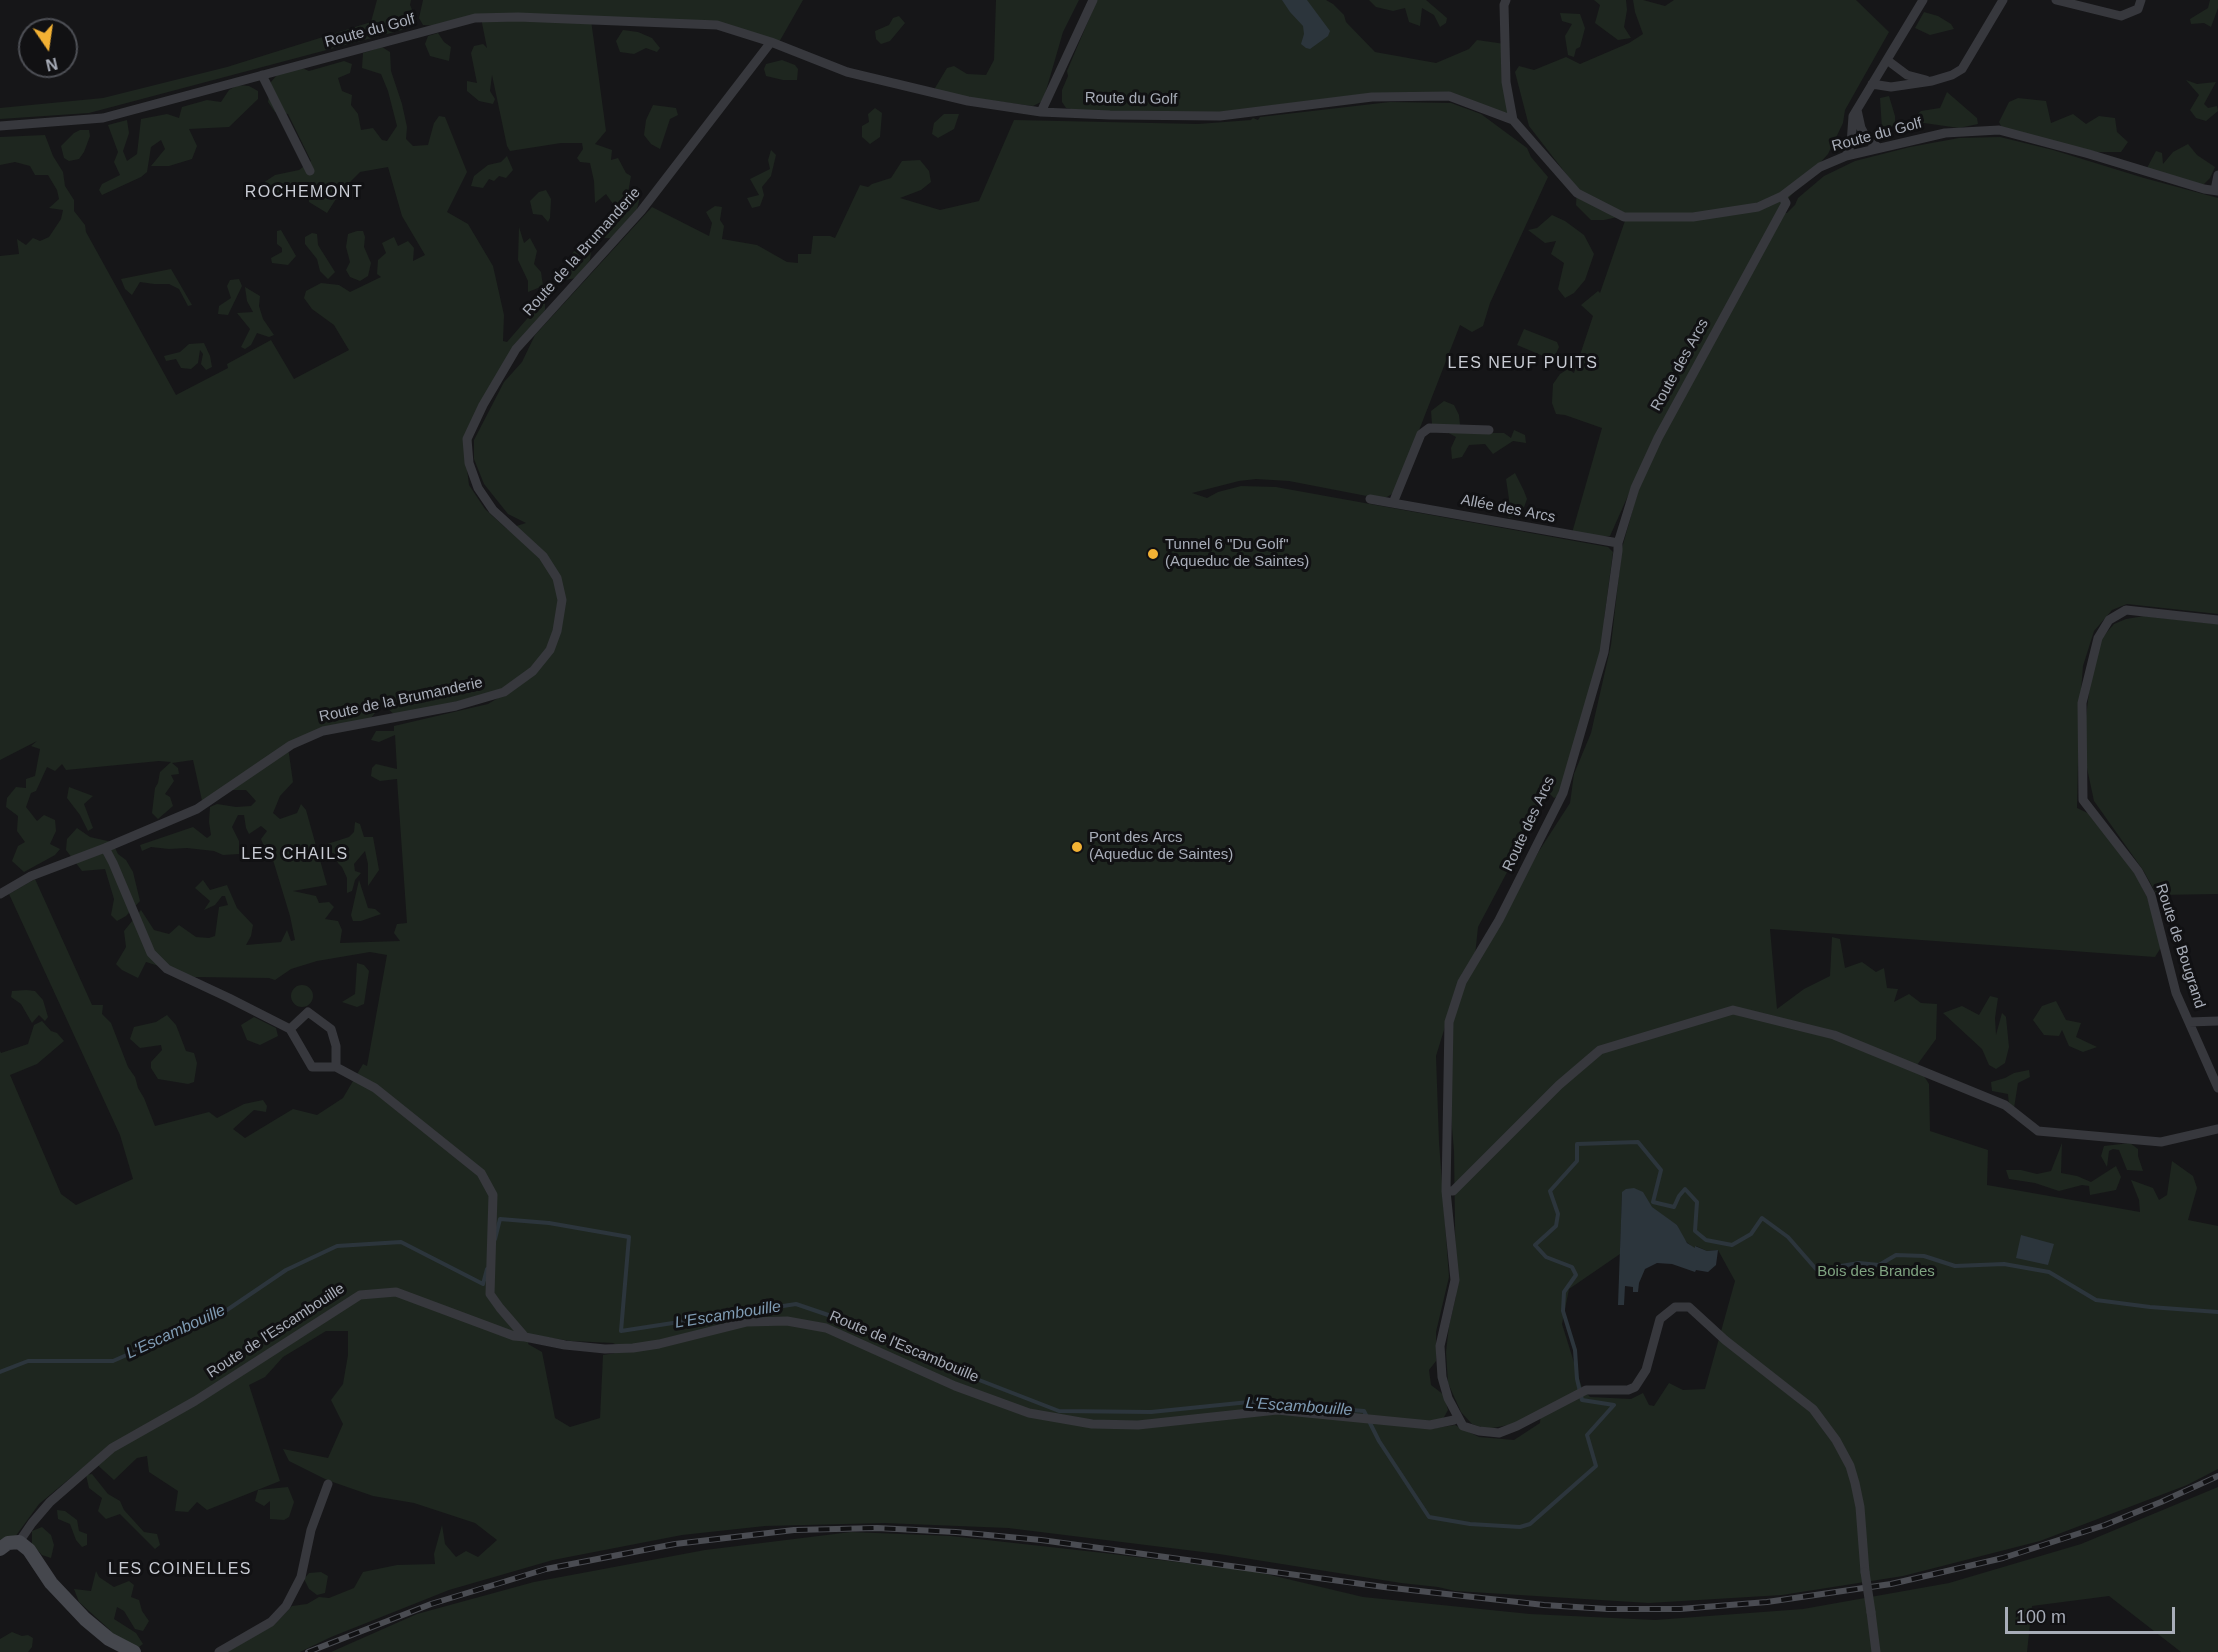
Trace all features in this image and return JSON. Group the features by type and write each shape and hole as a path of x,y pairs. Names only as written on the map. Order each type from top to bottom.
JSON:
{"street":[{"path":"1041,111 1093,0"},
{"path":"1506,0 1504,5 1506,82 1513,120"},
{"path":"1846,156 1851,144 1853,116 1923,0"},
{"path":"1872,84 1891,87 1932,81 1953,75 1962,69 2002,0"},
{"path":"2056,0 2121,16 2138,9 2141,0"},
{"name":"Route du Golf","path":"0,126 103,118 475,18 518,17 717,25 771,42 848,72 968,102 1041,111 1110,115 1220,116 1372,97 1449,96 1513,120 1577,193 1624,217 1693,217 1758,207 1782,196 1820,168 1846,156 1945,133 1999,130 2089,154 2204,189 2216,190"},
{"name":"Route de la Brumanderie","path":"0,894 31,876 197,809 291,745 322,731 456,706 504,692 533,671 549,650 557,631 562,600 557,578 543,556 493,510 478,488 469,463 467,439 483,405 516,349 641,211 771,42"},
{"path":"1887,60 1907,75 1932,81"},
{"path":"262,75 310,171"},
{"path":"1857,110 1861,128 1867,139 1879,148"},
{"path":"2216,190 2218,175"},
{"name":"Route des Arcs","path":"1458,1417 1448,1398 1442,1377 1440,1346 1455,1280 1446,1191 1449,1022 1462,982 1499,920 1563,793 1604,652 1618,543 1635,488 1658,438 1786,203 1782,196"},
{"path":"1393,503 1418,438 1429,428 1489,430"},
{"name":"Allée des Arcs","path":"1370,499 1618,543"},
{"name":"Route de Bougrand","path":"2218,621 2126,610 2109,620 2097,638 2082,703 2083,800 2138,871 2151,895 2176,993 2218,1088"},
{"path":"105,848 151,953 167,969 290,1029 312,1067 336,1067 375,1088 481,1173 493,1195 490,1294 525,1336"},
{"path":"1446,1191 1453,1191 1559,1085 1600,1050 1733,1010 1834,1035 2005,1105 2038,1131 2161,1142 2218,1129"},
{"path":"290,1029 308,1012 331,1029 336,1046 336,1067"},
{"path":"2189,1022 2218,1021"},
{"name":"Route de l'Escambouille","path":"19,1542 50,1502 112,1448 195,1401 360,1295 396,1292 514,1336 605,1349 659,1344 747,1322 787,1321 826,1328 955,1386 1029,1413 1092,1424 1138,1425 1277,1410 1430,1425 1458,1417"},
{"path":"1458,1417 1463,1426 1479,1431 1499,1433 1586,1390 1628,1390 1635,1387 1646,1370 1660,1319 1675,1307 1689,1307 1725,1340 1813,1409 1836,1440 1850,1467 1860,1507 1864,1572 1876,1652"},
{"path":"219,1652 271,1622 286,1606 301,1577 311,1530 328,1484"},
{"path":"0,1549 9,1543 19,1542 29,1550 51,1583 79,1613 109,1639 134,1652"}],"green space":[{"path":"377,0 411,0 410,5 414,14 402,30 89,113 0,119 0,108 103,98 227,67 371,22"},
{"path":"423,0 803,0 778,44 717,25 591,20 606,131 595,144 612,150 611,160 618,158 626,173 631,176 628,193 640,197 637,209 612,238 604,238 608,226 617,222 613,204 606,194 595,203 590,163 580,162 577,158 583,149 582,143 561,143 510,151 492,75 490,91 495,99 493,104 479,101 467,91 467,81 477,83 471,53 474,46 483,44 487,48 481,18 438,26 423,25 419,18"},
{"path":"996,0 1079,0 1063,32 1043,101 1033,106 932,93 947,68 954,66 967,74 986,75 994,60"},
{"path":"1097,0 1326,0 1344,15 1346,22 1375,52 1436,63 1469,49 1477,40 1505,44 1513,120 1449,96 1372,97 1251,112 1092,113 1066,108 1062,102 1062,90 1068,76 1067,71"},
{"path":"1369,0 1426,0 1447,18 1446,23 1440,27 1434,15 1422,8 1420,26 1409,22 1405,8 1393,11 1376,7"},
{"path":"1594,0 1626,0 1624,27 1631,38 1618,40 1595,23 1600,5"},
{"name":"Bois des Brandes","path":"1633,0 1643,0 1665,6 1674,0 1856,0 1889,32 1845,110 1843,123 1828,154 1777,211 1787,213 1798,198 1824,176 1855,161 1959,138 2000,137 2218,198 2218,614 2127,604 2112,610 2094,631 2083,666 2079,717 2077,808 2092,815 2136,875 2147,897 2160,940 2160,949 2155,957 1770,929 1777,1009 1804,989 1830,976 1832,937 1840,939 1845,968 1862,962 1876,972 1884,968 1887,988 1898,989 1894,1002 1909,994 1921,1003 1937,1004 1936,1039 1917,1065 1929,1084 1930,1131 1988,1150 1987,1185 2140,1212 2139,1200 2131,1180 2153,1188 2159,1200 2167,1195 2172,1161 2193,1176 2197,1188 2188,1220 2218,1226 2218,1469 2187,1485 2040,1541 1903,1576 1782,1595 1649,1603 1455,1591 1219,1554 1008,1528 884,1523 765,1526 682,1535 553,1560 449,1590 331,1637 300,1652 226,1652 274,1625 292,1606 307,1604 319,1597 329,1598 354,1588 363,1572 397,1565 435,1564 434,1554 442,1525 445,1544 456,1557 466,1551 478,1557 497,1540 475,1523 414,1503 373,1496 327,1480 289,1461 283,1449 328,1458 343,1424 331,1400 343,1384 348,1355 348,1331 326,1331 283,1357 265,1377 249,1385 280,1481 207,1510 197,1502 188,1512 175,1511 178,1491 149,1472 147,1456 137,1458 114,1480 92,1460 39,1504 15,1537 0,1543 0,1051 1,1053 28,1044 34,1025 42,1021 64,1041 37,1064 10,1075 61,1194 76,1205 133,1179 120,1135 9,894 35,879 92,1005 103,1005 102,1014 111,1023 155,1126 209,1112 217,1118 244,1104 263,1100 267,1106 266,1112 254,1110 233,1129 245,1138 293,1109 317,1115 343,1098 363,1064 367,1066 387,955 370,952 317,961 291,969 275,980 194,977 146,962 138,978 122,970 116,964 126,947 124,931 141,910 154,930 169,934 179,925 196,937 215,936 219,907 228,905 225,896 222,896 215,905 204,910 210,901 195,888 203,880 210,890 227,885 237,908 253,925 246,945 281,942 287,930 291,941 295,940 270,850 261,839 267,831 261,826 249,834 244,815 238,815 232,827 239,841 239,854 223,855 214,851 187,848 151,847 142,851 140,845 193,827 207,838 211,835 210,807 217,804 236,807 251,806 256,801 246,790 224,790 203,805 193,760 172,763 178,768 179,774 171,775 174,781 165,794 170,797 173,806 158,819 152,813 155,788 160,772 171,762 159,761 66,770 62,764 55,771 47,767 36,791 31,793 26,807 37,821 44,815 55,820 56,831 50,844 60,849 55,855 24,872 12,861 18,846 25,842 17,831 18,816 6,807 7,798 16,787 26,788 26,779 35,776 40,749 31,746 37,741 0,760 0,256 19,254 17,239 26,245 33,238 40,241 49,237 61,219 63,210 49,208 59,199 57,190 48,175 35,175 30,166 15,162 0,165 0,137 45,135 53,156 63,172 65,186 74,200 74,211 85,225 86,232 176,395 228,368 227,364 271,340 294,379 349,350 334,325 312,309 304,298 306,291 321,283 339,285 350,292 381,277 377,274 378,260 386,253 382,243 394,237 398,246 408,241 414,248 413,261 425,255 402,216 388,167 360,172 341,191 327,213 309,202 308,188 274,194 261,190 260,185 275,175 299,170 311,161 288,114 275,112 268,102 271,82 277,75 302,68 309,71 344,61 352,64 350,73 338,78 342,91 352,95 351,105 358,114 361,130 373,128 382,140 387,141 397,126 388,91 381,74 362,68 363,53 382,47 390,52 391,71 407,127 406,139 413,146 428,145 434,123 439,116 445,117 467,172 447,212 468,224 493,266 504,315 503,341 507,342 539,305 545,303 545,310 501,379 474,431 466,461 469,485 485,509 507,529 526,523 508,514 484,484 474,459 474,440 504,382 522,362 535,335 652,207 709,236 712,223 706,212 715,206 722,207 720,220 724,226 722,239 757,245 787,262 798,263 798,254 811,254 813,236 835,238 860,185 868,187 891,178 902,161 920,160 929,171 931,182 921,190 900,198 940,210 979,201 1014,120 1198,124 1253,118 1258,120 1260,117 1390,102 1451,103 1481,114 1527,148 1531,157 1548,177 1490,303 1483,326 1472,332 1460,325 1395,492 1387,497 1377,498 1289,481 1256,479 1192,493 1207,498 1218,492 1241,486 1276,487 1608,547 1613,552 1604,620 1604,652 1565,793 1554,798 1549,793 1478,927 1474,965 1539,851 1570,803 1574,774 1591,733 1611,645 1622,548 1651,444 1610,536 1598,537 1572,533 1602,428 1556,414 1552,403 1553,384 1560,374 1568,369 1574,373 1593,316 1581,305 1598,291 1600,293 1627,215 1591,220 1576,205 1577,188 1529,126 1515,72 1519,66 1534,70 1566,57 1580,64 1629,43 1643,34","holes":["518,686 488,704 394,726 394,731 376,731 371,740 379,742 395,735 397,769 376,764 372,768 371,776 380,781 397,779 407,923 397,924 394,933 400,941 340,943 342,930 338,921 325,919 334,907 329,902 319,903 316,896 293,891 327,885 306,810 301,804 297,813 280,819 273,813 280,796 293,782 288,747 322,731 368,722 378,709 386,707 397,717","1452,1004 1446,1056 1454,1151 1456,1296 1446,1352 1448,1383 1461,1412 1472,1424 1487,1429 1514,1424 1541,1412 1540,1423 1514,1440 1479,1437 1455,1425 1430,1429 1433,1422 1443,1419 1448,1410 1444,1395 1431,1385 1429,1370 1436,1361 1436,1332 1449,1277 1439,1142 1436,1056","1622,1193 1677,1225 1683,1239 1695,1249 1696,1246 1707,1251 1718,1250 1735,1281 1705,1389 1683,1390 1669,1383 1654,1406 1649,1405 1643,1393 1631,1399 1590,1397 1582,1388 1562,1324 1569,1289 1620,1254","531,1335 571,1341 613,1343 628,1351 603,1355 600,1418 570,1427 555,1418 542,1352 528,1344"]},
{"path":"2210,0 2218,0 2218,8 2211,27 2204,23 2191,24 2190,19 2208,8"},
{"path":"1924,12 1938,16 1951,24 1954,29 1930,35 1915,28"},
{"path":"1560,13 1580,14 1585,28 1580,47 1576,49 1574,57 1568,55 1565,36 1572,24 1562,21"},
{"path":"899,16 905,23 890,41 881,44 876,39 875,31 889,25 893,18"},
{"path":"623,30 638,32 652,38 660,48 657,52 646,48 634,54 620,52 616,41"},
{"path":"438,33 451,47 449,61 430,56 425,44 428,36"},
{"path":"782,60 795,65 798,69 797,80 766,76 764,69 766,64"},
{"path":"2186,80 2197,84 2216,82 2204,104 2208,108 2217,106 2218,111 2206,121 2196,118 2190,110 2199,95"},
{"path":"238,85 249,86 258,91 258,99 229,127 189,129 197,146 192,159 169,166 151,166 165,149 161,140 151,147 147,172 102,195 99,190 102,184 120,175 114,162 118,152 108,125 127,120 129,133 123,151 127,161 137,154 141,119 167,114 179,118 182,107 207,100 221,102 229,90"},
{"path":"1947,92 1977,118 1978,124 1959,128 1910,121 1921,111 1940,108"},
{"path":"1889,96 1895,124 1886,132 1882,129 1880,98"},
{"path":"2018,98 2046,101 2051,123 2073,114 2086,124 2099,116 2115,118 2117,132 2128,142 2121,152 2096,152 2002,128 1999,122 2009,102"},
{"path":"653,105 676,108 678,115 670,119 660,149 651,144 644,135 646,120"},
{"path":"875,108 882,113 880,137 870,144 862,137 862,126 869,122 868,114"},
{"path":"944,114 959,114 954,129 938,138 932,134 934,123"},
{"path":"80,130 89,130 90,136 79,159 69,161 64,158 61,146"},
{"path":"2188,144 2197,155 2215,167 2204,184 2147,168 2156,151 2162,153 2163,164 2173,152"},
{"path":"771,150 776,155 771,176 762,187 764,195 760,206 752,208 747,198 759,195 750,179 770,169 768,160"},
{"path":"507,156 513,170 506,178 499,176 494,181 489,179 483,188 471,186 474,176 488,165 501,162"},
{"path":"546,190 551,199 548,222 542,215 533,214 530,201 539,192"},
{"path":"1552,215 1565,221 1584,235 1594,254 1585,280 1574,293 1565,298 1558,289 1564,263 1551,254 1556,241 1545,243 1528,230 1537,228"},
{"path":"519,227 524,243 530,238 537,251 534,264 541,272 543,286 528,292 528,281 518,260"},
{"path":"281,230 296,256 288,265 272,263 271,258 282,252 282,248 277,244 277,231"},
{"path":"363,231 364,247 371,263 368,276 360,281 350,277 346,270 350,262 346,247 348,234"},
{"path":"312,233 317,234 318,245 335,272 328,279 320,271 317,259 305,244 305,237"},
{"path":"584,245 591,251 590,260 576,278 565,280 563,277 565,264 577,247"},
{"path":"171,269 192,305 188,306 179,289 169,284 140,282 132,295 125,289 121,279"},
{"path":"239,279 242,286 228,315 218,314 219,306 231,298 227,286 230,280"},
{"path":"245,287 260,296 259,306 263,319 274,335 269,337 257,333 251,345 245,349 241,347 250,329 237,313 253,312 247,301"},
{"path":"1524,329 1557,342 1559,347 1553,360 1517,345"},
{"path":"204,343 212,367 206,370 201,364 203,354 200,350 198,363 191,369 181,368 176,359 166,361 164,356 180,352 189,344"},
{"path":"1444,401 1454,405 1459,415 1460,425 1472,433 1504,433 1511,438 1514,430 1525,435 1526,443 1513,441 1493,454 1485,444 1469,445 1462,457 1452,459 1451,448 1456,437 1432,424 1431,411"},
{"path":"1515,473 1527,499 1522,513 1509,518 1505,513 1509,499 1506,479"},
{"path":"2144,616 2218,624 2218,894 2157,895 2143,870 2094,801 2084,754 2092,667 2101,639 2114,624"},
{"path":"69,787 93,796 84,804 93,828 88,831 80,815 67,798"},
{"path":"355,822 360,824 364,837 373,837 379,870 368,886 368,864 365,851 354,864 355,871 361,873 355,880 352,891 347,893 347,878 334,853 323,853 324,845 349,837 354,832"},
{"path":"77,828 90,837 112,842 118,854 126,860 133,872 140,901 126,916 117,921 111,915 114,899 105,869 82,871 66,850 67,839"},
{"path":"359,880 368,908 375,909 381,914 361,921 353,921 351,915"},
{"path":"357,963 364,965 369,971 364,1004 357,1007 342,1002 355,994"},
{"path":"298,985 306,985 313,992 313,1000 306,1007 298,1007 291,1000 291,992"},
{"path":"12,991 35,991 43,1000 48,1017 45,1021 39,1015 32,1023 21,1004 11,997"},
{"path":"1990,996 1998,998 1995,1018 1996,1035 2002,1013 2006,1017 2009,1047 2005,1063 1996,1069 1989,1065 1982,1049 1943,1013 1962,1006 1979,1015"},
{"path":"2056,1001 2066,1020 2081,1023 2076,1037 2097,1047 2083,1052 2069,1046 2062,1030 2059,1036 2044,1035 2033,1020 2042,1006"},
{"path":"167,1015 176,1025 186,1051 194,1053 197,1063 194,1082 188,1084 158,1079 151,1068 151,1062 162,1050 161,1045 140,1048 130,1039 134,1027 156,1022"},
{"path":"254,1017 276,1028 278,1036 260,1045 247,1040 241,1025"},
{"path":"2029,1070 2030,1077 2018,1083 2014,1108 2009,1105 2008,1094 1992,1091 1991,1082"},
{"path":"2062,1143 2061,1173 2091,1182 2116,1166 2121,1177 2116,1190 2090,1195 2089,1186 2082,1185 2059,1191 2035,1183 2009,1179 2006,1170 2021,1170 2037,1174 2051,1171"},
{"path":"2130,1143 2138,1149 2143,1171 2127,1170 2119,1150 2113,1149 2109,1151 2107,1167 2101,1156 2104,1146"},
{"path":"92,1474 108,1494 120,1501 124,1510 144,1532 157,1534 160,1545 155,1549 120,1514 106,1519 98,1511 102,1498 89,1488 86,1475"},
{"path":"288,1487 294,1502 289,1517 284,1520 270,1519 270,1501 264,1506 255,1501 258,1490"},
{"path":"2218,1487 2218,1652 2181,1652 2109,1596 2032,1606 2027,1652 331,1652 417,1614 534,1582 705,1550 851,1532 951,1536 1104,1553 1258,1572 1363,1597 1530,1614 1655,1620 1803,1609 1949,1583 2081,1544"},
{"path":"57,1510 65,1511 77,1520 79,1531 87,1534 87,1545 82,1547 76,1540 70,1524 58,1519"},
{"path":"42,1527 51,1535 54,1545 51,1558 42,1555 32,1544 32,1531"},
{"path":"96,1571 99,1577 114,1587 129,1581 134,1585 131,1597 139,1600 142,1611 149,1621 143,1631 135,1629 124,1611 117,1607 114,1619 136,1633 143,1644 135,1650 112,1638 110,1630 79,1602 74,1589 91,1591"},
{"path":"321,1572 328,1576 325,1593 317,1595 309,1589 304,1579 309,1573"},
{"path":"12,1632 33,1638 32,1647 28,1652 0,1652 0,1639"}],"shaded area":[{"path":"1282,0 1307,0 1330,31 1328,36 1310,49 1306,48 1301,44 1304,34 1303,26"},
{"path":"1634,1188 1643,1192 1652,1207 1677,1225 1687,1243 1707,1251 1718,1250 1716,1265 1708,1272 1696,1270 1695,1272 1672,1264 1657,1263 1645,1269 1638,1292 1633,1292 1633,1287 1625,1286 1624,1305 1618,1305 1622,1192"},
{"path":"2021,1235 2054,1244 2048,1265 2016,1258"}],"waterway":[{"name":"L'Escambouille","path":"495,1239 500,1219 549,1223 629,1237 621,1331 796,1304 840,1319 943,1366 1059,1411 1151,1412 1249,1402 1364,1411 1379,1441 1429,1517 1470,1524 1520,1527 1530,1524 1596,1466 1587,1435 1614,1405 1582,1400 1577,1379 1575,1350 1563,1311 1564,1292 1576,1275 1572,1267 1546,1257 1535,1245 1556,1226 1558,1214 1550,1191 1577,1161 1577,1144 1638,1142 1661,1170 1653,1202 1674,1207 1685,1189 1697,1202 1695,1231 1706,1240 1732,1245 1751,1234 1762,1218 1788,1237 1816,1269 1830,1276 1841,1266 1859,1263 1879,1265 1896,1255 1924,1256 1955,1266 2004,1264 2049,1272 2096,1300 2218,1312"},
{"name":"L'Escambouille","path":"0,1372 28,1361 113,1361 224,1312 286,1270 337,1246 401,1242 483,1284 487,1269"}],"railway":[{"path":"308,1652 431,1604 546,1569 675,1544 794,1530 877,1528 1041,1540 1384,1587 1544,1605 1608,1609 1680,1609 1767,1602 1891,1584 2003,1558 2105,1525 2218,1476"}],"place":[{"name":"Tunnel 6 \"Du Golf\" (Aqueduc de Saintes)","path":"1153,554"},
{"name":"Pont des Arcs (Aqueduc de Saintes)","path":"1077,847"}],"district":[{"name":"ROCHEMONT","path":"304,193"},
{"name":"LES NEUF PUITS","path":"1523,364"},
{"name":"LES CHAILS","path":"295,855"},
{"name":"LES COINELLES","path":"180,1570"}]}
